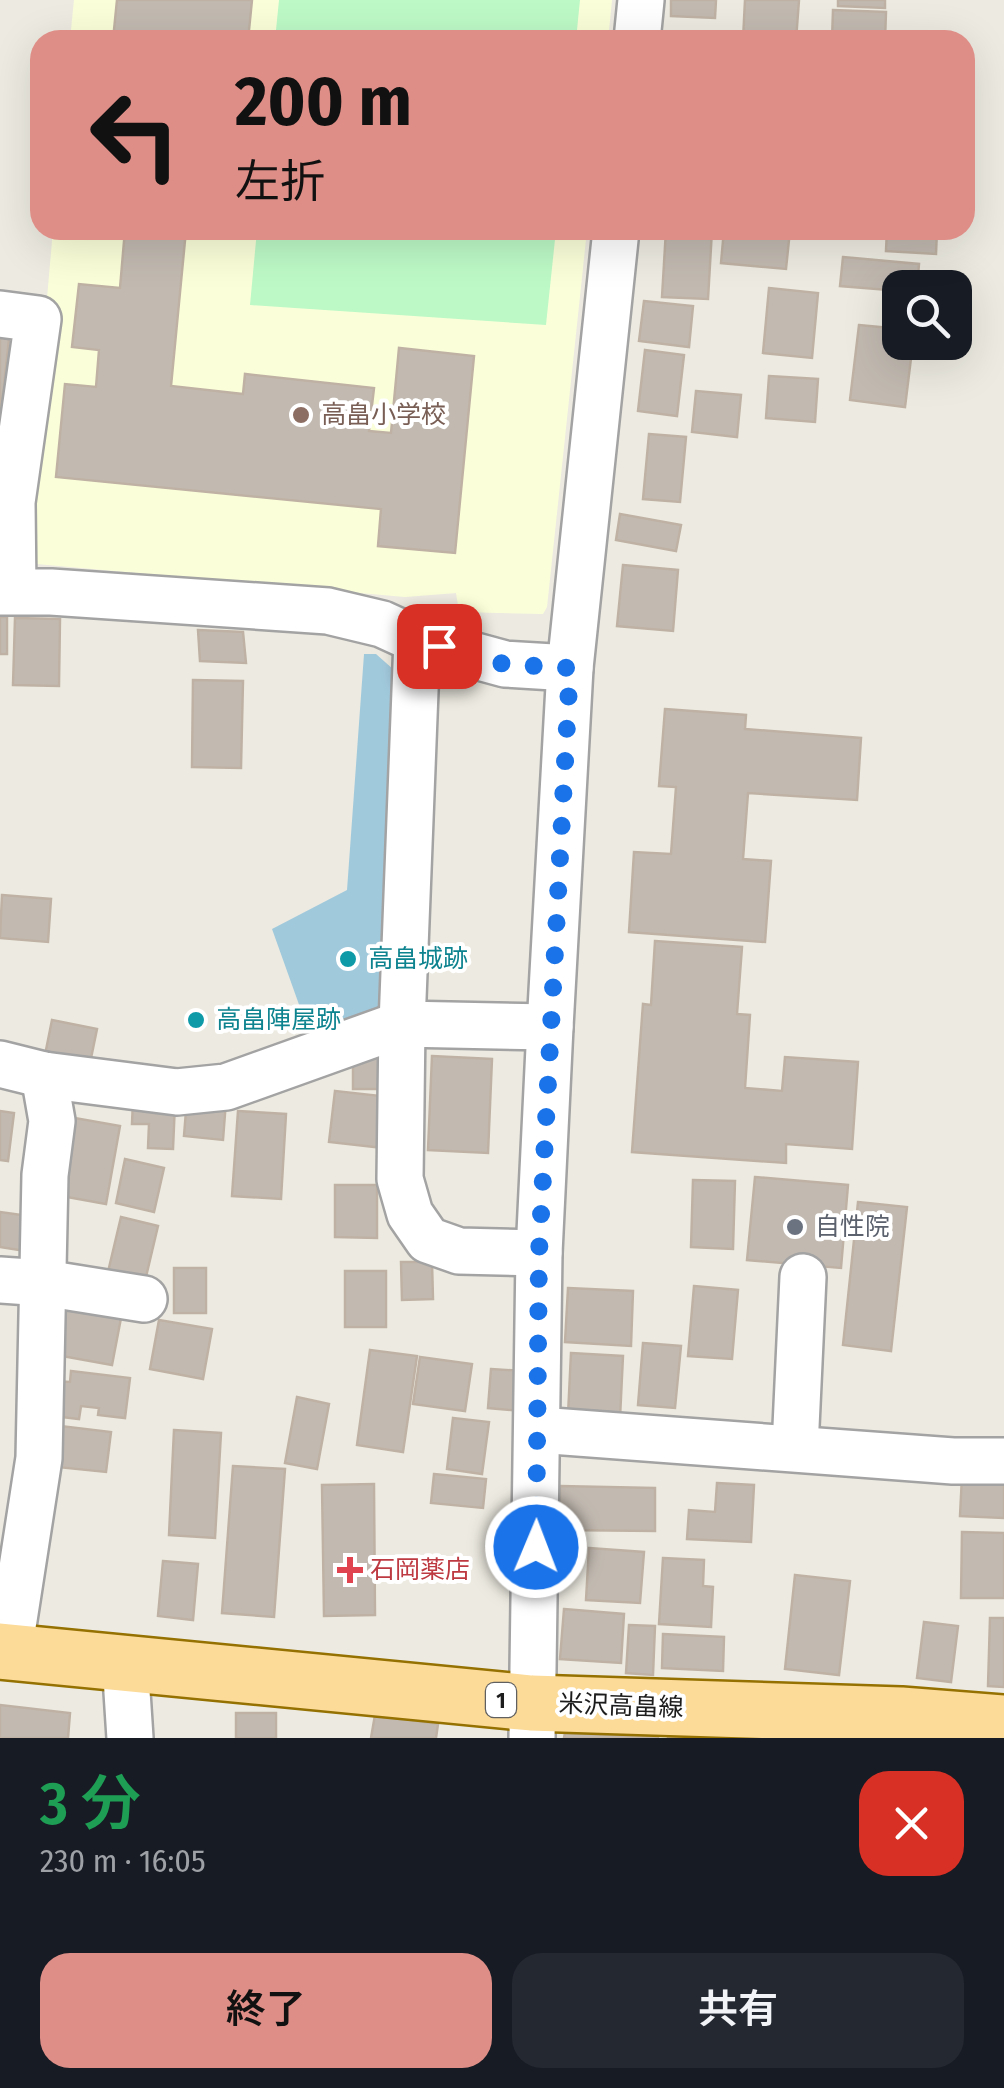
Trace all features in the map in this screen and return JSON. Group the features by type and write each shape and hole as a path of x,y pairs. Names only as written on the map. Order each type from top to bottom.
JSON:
{"main road":[{"name":"米沢高畠線","path":"5,1652 125,1661 532,1720 900,1726 1004,1723"}],"street":[{"path":"637,30 641,0"},
{"path":"532,1720 539,1253 570,668 615,240"},
{"path":"0,314 38,320 12,502 6,592 328,611 382,624 417,640 504,664 570,668"},
{"path":"417,640 400,1180 410,1214 428,1240 459,1251 539,1253"},
{"path":"0,1064 44,1075 177,1092 226,1087 402,1024 550,1027"},
{"path":"5,1652 39,1458 22,1282 45,1175 52,1121 44,1075"},
{"path":"795,1448 803,1277"},
{"path":"22,1282 144,1299"},
{"path":"538,1430 1004,1461"},
{"path":"125,1661 130,1738"}],"shaded area":[{"path":"74,0 612,0 609,30 71,30"},
{"name":"高畠小学校","path":"52,240 586,240 547,607 543,614 459,612 456,593 405,597 37,564 25,549"}],"green space":[{"path":"279,0 580,0 577,30 276,30"},
{"path":"256,240 555,240 546,325 250,305"}],"water":[{"path":"364,654 376,654 403,678 387,999 375,1016 312,1041 272,929 347,890"}],"building":[{"path":"117,0 252,0 249,30 114,30"},
{"path":"671,0 716,0 715,18 671,16"},
{"path":"745,0 799,0 797,30 744,30"},
{"path":"838,0 885,0 885,8 838,6"},
{"path":"833,10 886,12 885,30 832,30"},
{"path":"124,240 185,240 171,386 243,394 245,374 374,388 369,431 391,433 399,348 474,356 455,553 378,546 381,509 56,477 65,384 96,387 99,350 72,347 79,284 120,288"},
{"path":"665,240 711,240 708,299 662,297"},
{"path":"723,240 789,240 786,269 721,263"},
{"path":"887,240 937,240 936,254 886,251"},
{"path":"843,257 919,264 918,270 882,270 882,290 840,286"},
{"path":"769,288 818,293 812,358 763,353"},
{"path":"644,301 693,306 689,347 639,341"},
{"path":"859,325 882,327 882,360 911,360 905,407 850,400"},
{"path":"0,338 9,339 1,412 0,412"},
{"path":"645,350 684,355 677,416 638,411"},
{"path":"769,376 818,379 815,422 766,418"},
{"path":"696,391 741,395 737,437 692,432"},
{"path":"649,434 686,437 680,502 643,499"},
{"path":"620,514 681,525 676,551 616,540"},
{"path":"623,565 678,570 673,631 617,626"},
{"path":"0,617 7,617 7,654 0,654"},
{"path":"15,618 60,619 59,686 13,685"},
{"path":"198,630 243,632 246,663 200,661"},
{"path":"193,680 243,681 241,768 192,767"},
{"path":"665,709 746,715 745,729 861,738 857,800 748,793 743,859 771,861 765,942 629,932 634,852 671,854 676,787 659,786"},
{"path":"2,895 51,899 48,942 0,938"},
{"path":"655,941 742,947 737,1014 750,1015 745,1088 782,1091 785,1057 858,1062 852,1149 786,1144 786,1163 632,1152 643,1004 651,1005"},
{"path":"52,1020 97,1029 90,1063 45,1055"},
{"path":"392,1044 392,1089 353,1089 353,1051"},
{"path":"432,1056 492,1059 488,1153 428,1150"},
{"path":"335,1091 390,1097 384,1148 329,1142"},
{"path":"187,1098 226,1101 223,1140 184,1136"},
{"path":"133,1101 175,1103 173,1149 148,1148 149,1124 132,1124"},
{"path":"0,1111 14,1113 8,1161 0,1160"},
{"path":"238,1111 286,1114 281,1199 232,1196"},
{"path":"69,1117 120,1126 106,1204 56,1195"},
{"path":"125,1159 164,1168 154,1212 116,1203"},
{"path":"755,1177 848,1185 841,1268 747,1260"},
{"path":"693,1180 735,1181 733,1249 691,1247"},
{"path":"335,1185 377,1185 377,1238 335,1237"},
{"path":"858,1202 907,1207 891,1351 843,1345"},
{"path":"0,1212 36,1217 32,1252 0,1247"},
{"path":"121,1217 158,1226 145,1281 108,1272"},
{"path":"401,1262 432,1262 433,1299 402,1300"},
{"path":"174,1268 206,1268 206,1313 174,1313"},
{"path":"345,1271 386,1271 386,1327 345,1327"},
{"path":"694,1286 738,1290 732,1359 688,1356"},
{"path":"568,1288 633,1291 631,1346 565,1342"},
{"path":"59,1307 121,1318 112,1365 51,1354"},
{"path":"159,1320 212,1329 203,1379 150,1369"},
{"path":"643,1343 681,1346 675,1408 638,1405"},
{"path":"370,1350 417,1356 403,1452 357,1445"},
{"path":"571,1353 623,1356 620,1418 568,1415"},
{"path":"420,1357 472,1364 465,1411 413,1404"},
{"path":"491,1369 524,1371 521,1411 488,1408"},
{"path":"71,1371 130,1378 125,1418 98,1415 99,1408 81,1406 79,1419 53,1416 57,1381 70,1382"},
{"path":"297,1397 329,1404 317,1469 285,1463"},
{"path":"453,1418 489,1422 482,1474 447,1469"},
{"path":"52,1425 111,1432 106,1472 47,1466"},
{"path":"174,1430 221,1433 215,1538 169,1535"},
{"path":"233,1466 285,1469 274,1617 222,1613"},
{"path":"434,1474 486,1479 483,1508 431,1503"},
{"path":"962,1476 1004,1478 1004,1518 960,1516"},
{"path":"717,1483 754,1485 751,1542 687,1539 689,1510 715,1512"},
{"path":"374,1484 375,1615 324,1616 322,1485"},
{"path":"560,1486 655,1488 655,1531 560,1530"},
{"path":"962,1532 1004,1533 1004,1598 961,1598"},
{"path":"589,1548 644,1552 640,1603 586,1600"},
{"path":"663,1558 704,1560 703,1586 713,1587 711,1627 659,1624"},
{"path":"163,1561 198,1564 193,1620 158,1616"},
{"path":"795,1575 850,1581 839,1675 785,1669"},
{"path":"564,1609 624,1614 621,1663 560,1659"},
{"path":"990,1618 1004,1618 1004,1687 988,1686"},
{"path":"924,1622 958,1626 951,1682 917,1678"},
{"path":"629,1625 655,1626 653,1675 626,1673"},
{"path":"663,1634 724,1637 723,1671 662,1668"},
{"path":"0,1705 70,1713 68,1738 0,1738"},
{"path":"236,1713 276,1713 276,1738 236,1738"},
{"path":"375,1715 438,1724 436,1738 371,1738"},
{"path":"565,1733 658,1737 658,1738 564,1738"},
{"path":"668,1733 724,1735 724,1738 668,1738"}],"place":[{"name":"高畠小学校","path":"301,415"},
{"name":"高畠城跡","path":"348,959"},
{"name":"高畠陣屋跡","path":"196,1020"},
{"name":"自性院","path":"795,1227"},
{"name":"石岡薬店","path":"350,1570"}],"route":[{"path":"439,646 504,664 570,668 539,1253 536,1547"}]}
